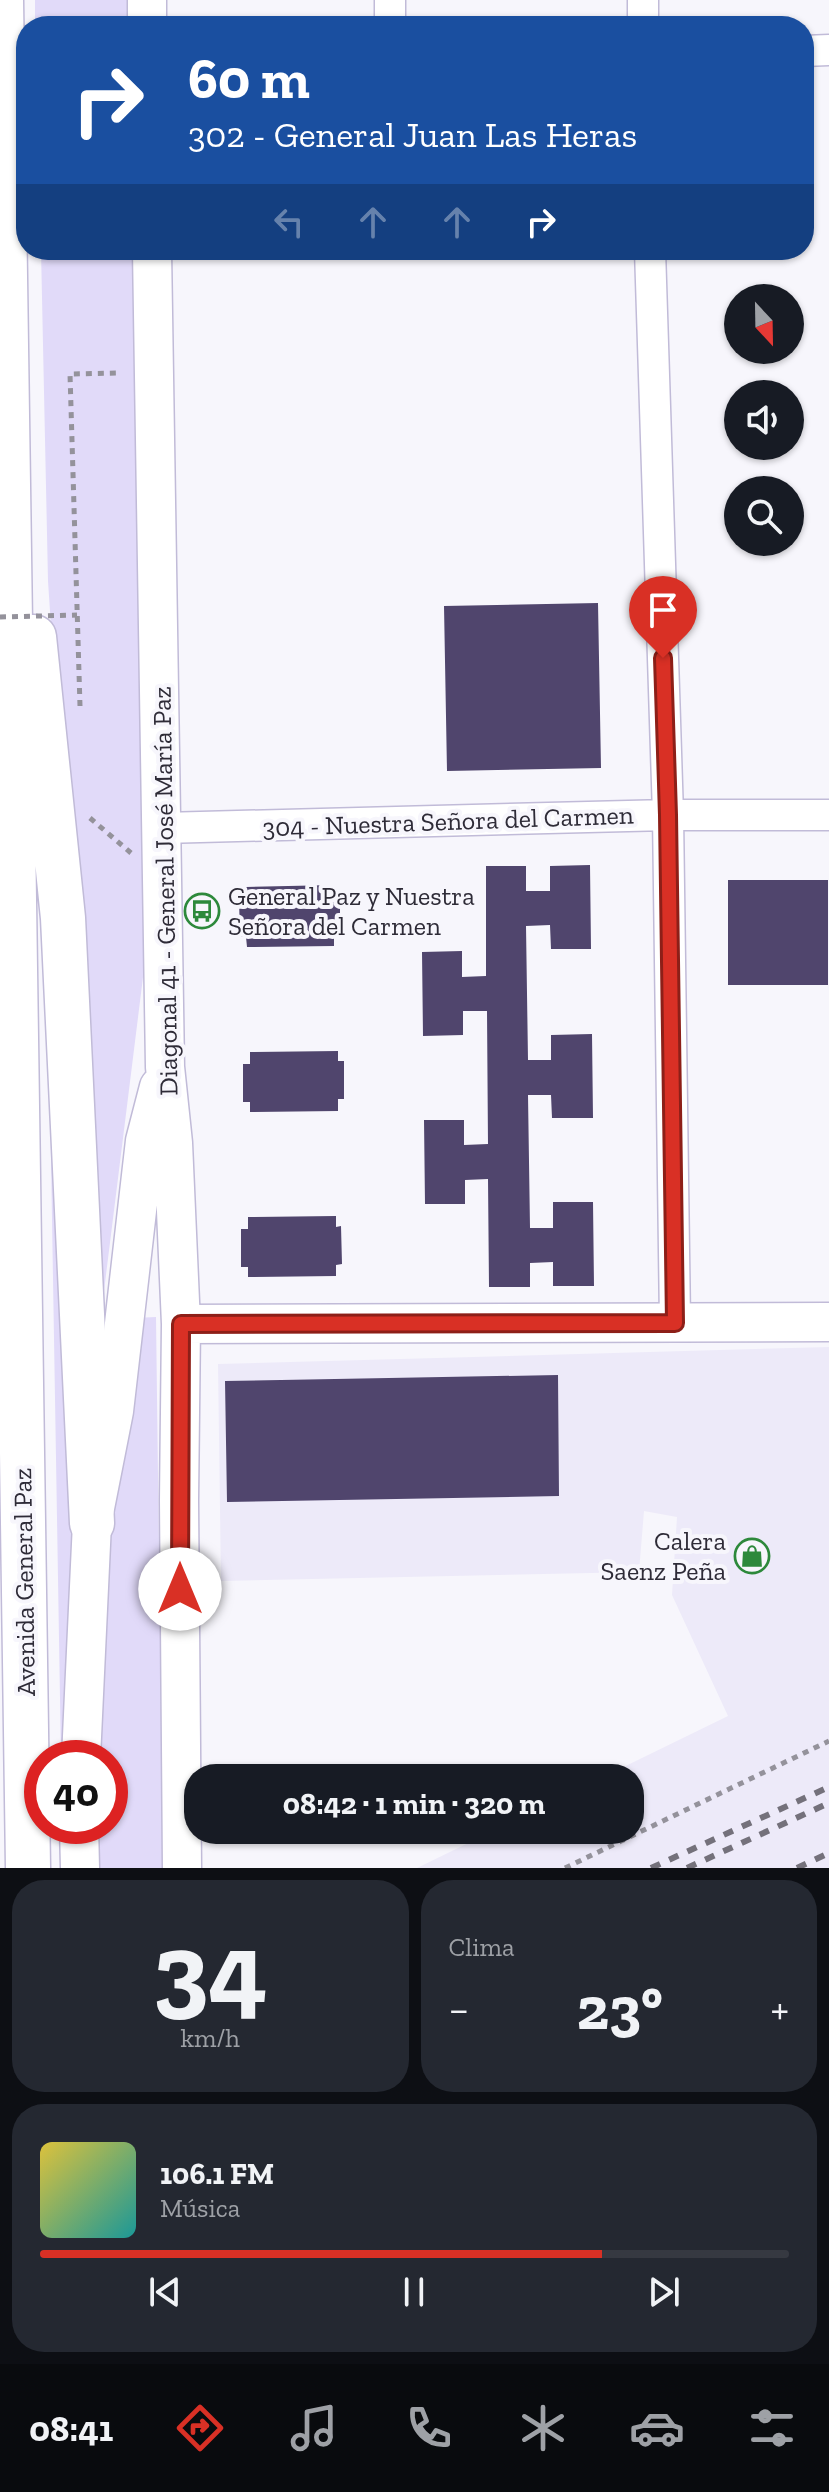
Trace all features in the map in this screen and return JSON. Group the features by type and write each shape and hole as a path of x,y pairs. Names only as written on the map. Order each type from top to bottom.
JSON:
{"highway":[{"name":"Avenida General Paz","path":"1,0 28,1868"},
{"path":"7,444 41,690 63,918 92,1523"}],"street":[{"name":"Diagonal 41 - General José María Paz","path":"152,260 165,1067 173,1143 181,1324 182,1868"},
{"path":"650,260 668,815 675,1323"},
{"name":"304 - Nuestra Señora del Carmen","path":"163,828 668,815 829,815"},
{"path":"82,1740 92,1523 114,1411 145,1141 165,1067"},
{"path":"181,1324 829,1322"},
{"path":"79,1844 80,1868"}],"path":[{"path":"0,617 77,615 70,374 154,372"},
{"path":"86,813 94,824 139,859 163,871"},
{"path":"565,1868 829,1741"}],"shaded area":[{"path":"35,0 131,0 131,16 35,16"},
{"path":"41,260 134,260 140,711 148,937 100,1323 89,1197 48,581"},
{"path":"50,1098 77,1520 64,1740 61,1740"},
{"path":"156,1317 163,1868 96,1868 96,1844 128,1844 128,1740 98,1740 102,1627 134,1318"},
{"path":"829,1347 829,1868 417,1868 466,1844 644,1844 644,1764 630,1764 728,1716 672,1595 677,1517 644,1511 639,1572 221,1581 218,1364"}],"building":[{"path":"598,603 601,768 447,771 444,606"},
{"path":"590,865 591,949 551,949 550,925 526,926 528,1060 551,1060 551,1035 592,1034 593,1118 552,1118 551,1095 528,1095 530,1228 553,1228 553,1202 593,1202 594,1286 553,1286 553,1262 530,1263 530,1287 489,1287 488,1179 465,1180 465,1204 425,1204 424,1120 464,1120 464,1145 488,1144 487,1011 463,1011 463,1035 423,1036 422,952 462,951 462,977 486,976 486,866 526,866 526,891 550,891 550,866"},
{"path":"728,880 828,880 828,985 728,985"},
{"path":"334,885 334,896 340,896 340,934 334,934 334,946 247,947 246,937 240,937 239,899 246,899 246,887"},
{"path":"338,1051 338,1061 344,1061 344,1099 338,1099 338,1111 250,1112 250,1102 243,1102 243,1064 250,1064 250,1052"},
{"path":"336,1216 336,1227 341,1226 342,1264 336,1265 336,1276 248,1277 248,1267 241,1267 241,1229 248,1229 248,1217"},
{"path":"558,1375 559,1496 227,1502 225,1381"}],"railway":[{"path":"651,1868 829,1787"},
{"path":"687,1868 829,1803"},
{"path":"797,1868 829,1853"}],"place":[{"name":"General Paz y Nuestra Señora del Carmen","path":"202,911"},
{"name":"Calera Saenz Peña","path":"752,1556"}],"route":[{"path":"180,1589 181,1324 675,1323 663,658"}]}
